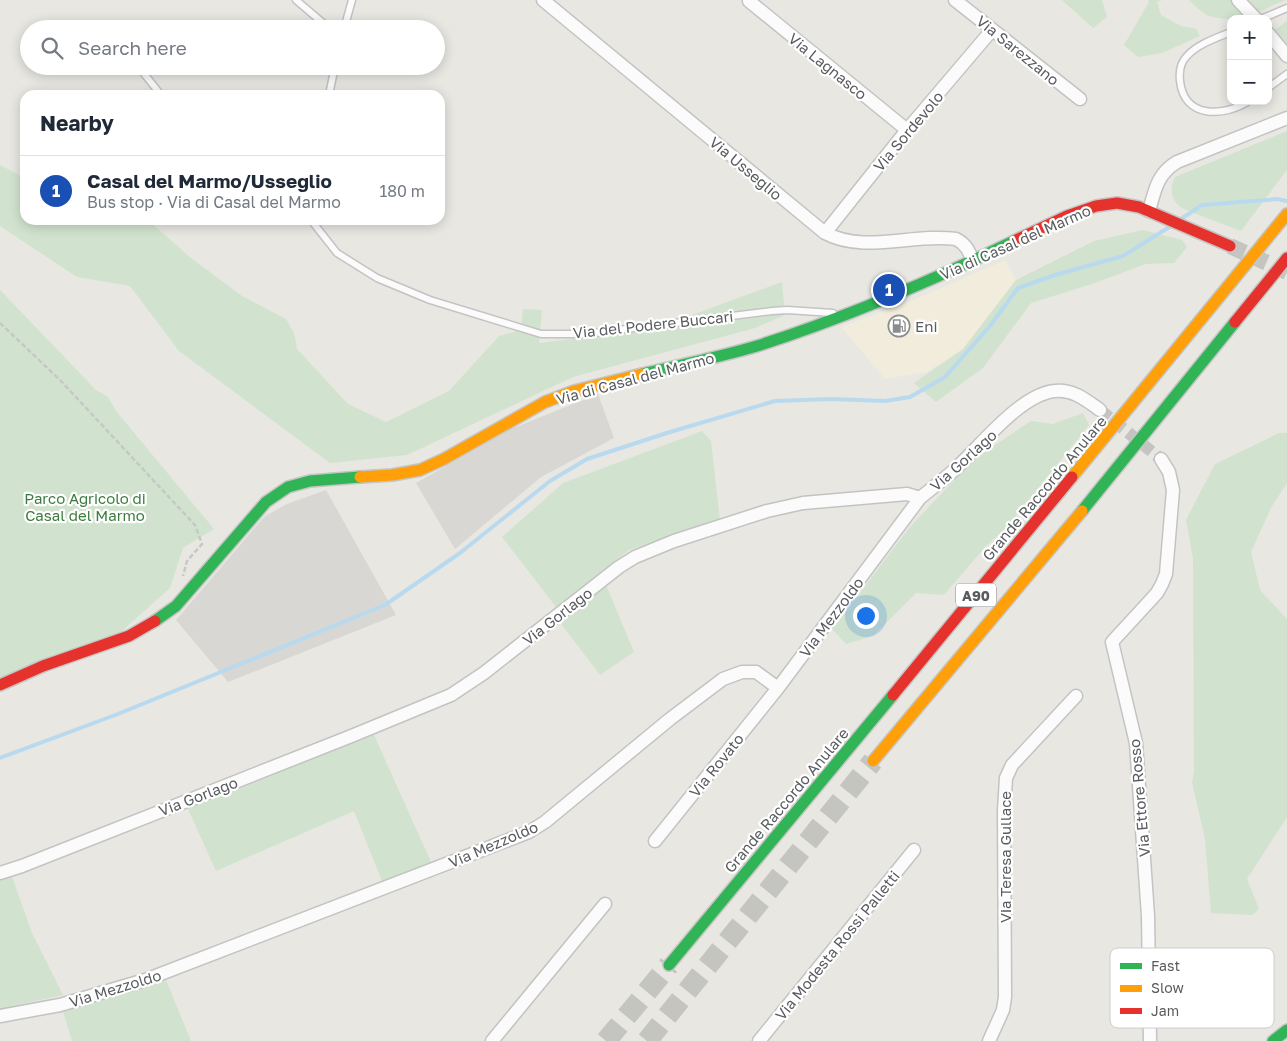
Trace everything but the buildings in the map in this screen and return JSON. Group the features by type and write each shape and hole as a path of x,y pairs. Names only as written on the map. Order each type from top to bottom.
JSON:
{"main road":[{"name":"Via di Casal del Marmo","path":"0,685 42,667 117,642 164,616 176,606 266,502 288,487 320,479 392,475 420,470 444,459 535,406 574,391 756,346 848,313 973,260 1067,216 1096,206 1125,204 1154,213 1230,246"},
{"name":"Grande Raccordo Anulare","path":"669,965 1023,538 1287,214"},
{"name":"A90","path":"873,761 1052,548 1287,258"},
{"path":"1273,1041 1287,1030"}],"street":[{"name":"Via Sarezzano","path":"955,0 1080,99"},
{"path":"1238,0 1252,15"},
{"name":"Via Lagnasco","path":"750,1 907,130"},
{"name":"Via Usseglio","path":"549,2 825,233 838,238 861,242 956,239 967,248 973,260"},
{"name":"Via Sordevolo","path":"825,233 907,130 992,30"},
{"path":"1272,38 1287,56"},
{"path":"1154,213 1160,176 1169,166 1287,118"},
{"name":"Via Gorlago","path":"0,873 332,744 451,695 484,673 627,561 643,554 674,541 767,511 803,503 907,494 920,498 953,472 1008,418 1036,397 1056,390 1069,391 1100,410"},
{"name":"Via Ettore Rosso","path":"1149,948 1136,743 1112,642 1157,593 1166,574 1173,490 1169,472 1161,459"},
{"name":"Via Mezzoldo","path":"0,1016 60,1005 145,980 529,832 545,822 670,719 723,679 742,672 751,672 760,675 778,688 920,498"},
{"name":"Via Rovato","path":"655,841 778,688"},
{"name":"Via Teresa Gullace","path":"989,1041 1003,1010 1006,997 1004,810 1006,778 1012,765 1076,696"},
{"name":"Via Modesta Rossi Palletti","path":"759,1041 914,850"},
{"path":"492,1041 605,904"},
{"name":"Via Ettore Rosso","path":"1150,1028 1150,1041"}],"lane":[{"path":"296,0 319,20"},
{"path":"346,20 352,0"},
{"path":"1270,15 1287,8"},
{"path":"1227,34 1197,48 1188,55 1181,66 1181,85 1187,99 1194,106 1204,111 1219,112 1240,105"},
{"path":"1272,85 1287,74"},
{"path":"145,75 157,90"},
{"path":"330,90 333,75"},
{"name":"Via del Podere Buccari","path":"315,225 337,253 376,278 430,300 541,334 586,334 772,311 848,313"}],"path":[{"path":"0,323 60,380 195,525 202,544 187,562 182,578"}],"shaded area":[{"path":"1005,260 1016,280 963,349 927,372 885,379 841,327 918,298"},
{"path":"598,394 614,438 541,477 455,549 416,483 511,429"},
{"path":"326,490 396,615 228,682 176,620 264,517 287,504"}],"green space":[{"path":"1062,0 1102,0 1107,17 1093,28"},
{"path":"1148,0 1162,0 1157,2 1161,15 1181,26 1196,29 1200,36 1162,53 1138,57 1124,45 1149,2"},
{"path":"1189,0 1286,0 1247,15 1227,15 1227,19 1207,15"},
{"path":"1287,21 1287,48 1273,31"},
{"path":"1287,131 1287,170 1241,231 1190,211 1176,203 1172,192 1172,184 1175,177"},
{"path":"0,165 20,175 20,225 154,225 191,258 242,296 286,319 294,333 297,349 348,404 386,422 449,391 499,336 521,330 523,309 542,310 539,343 635,331 695,314 782,282 785,315 755,328 573,377 407,455 330,463 179,351 130,286 77,277 0,226"},
{"path":"1143,230 1182,240 1187,247 1174,263 1146,264 1092,284 1031,303 983,368 936,402 914,383 963,349 1016,280 1094,241"},
{"name":"Parco Agricolo di Casal del Marmo","path":"0,290 96,390 108,397 116,411 214,529 183,548 170,588 122,631 0,679"},
{"path":"1083,413 1089,425 1006,528 986,546 944,595 916,593 873,636 846,644 832,629 910,527 974,459 1031,421 1053,424"},
{"path":"702,431 711,441 720,521 629,550 556,607 502,537 563,483"},
{"path":"1279,433 1287,433 1287,483 1272,506 1251,552 1260,590 1287,619 1287,817 1247,879 1259,909 1252,915 1211,913 1205,839 1192,782 1194,772 1193,559 1186,520 1215,464"},
{"path":"606,585 634,652 600,675 559,621"},
{"path":"374,735 431,862 382,881 354,811 216,871 187,807"},
{"path":"11,874 32,933 63,995 2,1008 0,1007 0,878"},
{"path":"166,980 191,1041 72,1041 63,1011"}],"waterway":[{"path":"1181,219 1202,205 1277,199 1287,201"},
{"path":"0,758 118,714 385,605 460,553 550,481 587,459 775,401 831,399 885,401 910,397 945,377 990,326 1018,288 1055,275 1123,256 1171,226"}],"tunnel":[{"path":"1230,246 1287,272"},
{"path":"1100,410 1161,459"},
{"path":"647,1041 873,761"},
{"path":"606,1041 669,965"}],"traffic: fast":[{"path":"642,374 743,350 790,335 855,311 1014,241"},
{"path":"1082,511 1235,322"},
{"path":"155,621 176,606 266,502 288,487 310,481 360,477"},
{"path":"669,965 893,695"},
{"path":"1273,1041 1287,1030"}],"traffic: slow":[{"path":"1072,477 1287,214"},
{"path":"360,477 392,475 420,470 444,459 545,402 574,391 642,374"},
{"path":"873,761 1082,511"}],"traffic: jam":[{"path":"1014,241 1067,216 1096,206 1117,203 1139,207 1230,246"},
{"path":"1235,322 1287,258"},
{"path":"893,695 1072,477"},
{"path":"0,685 43,666 129,636 155,621"}],"place":[{"name":"Casal del Marmo/Usseglio","path":"889,290"},
{"name":"Eni","path":"899,326"}]}
